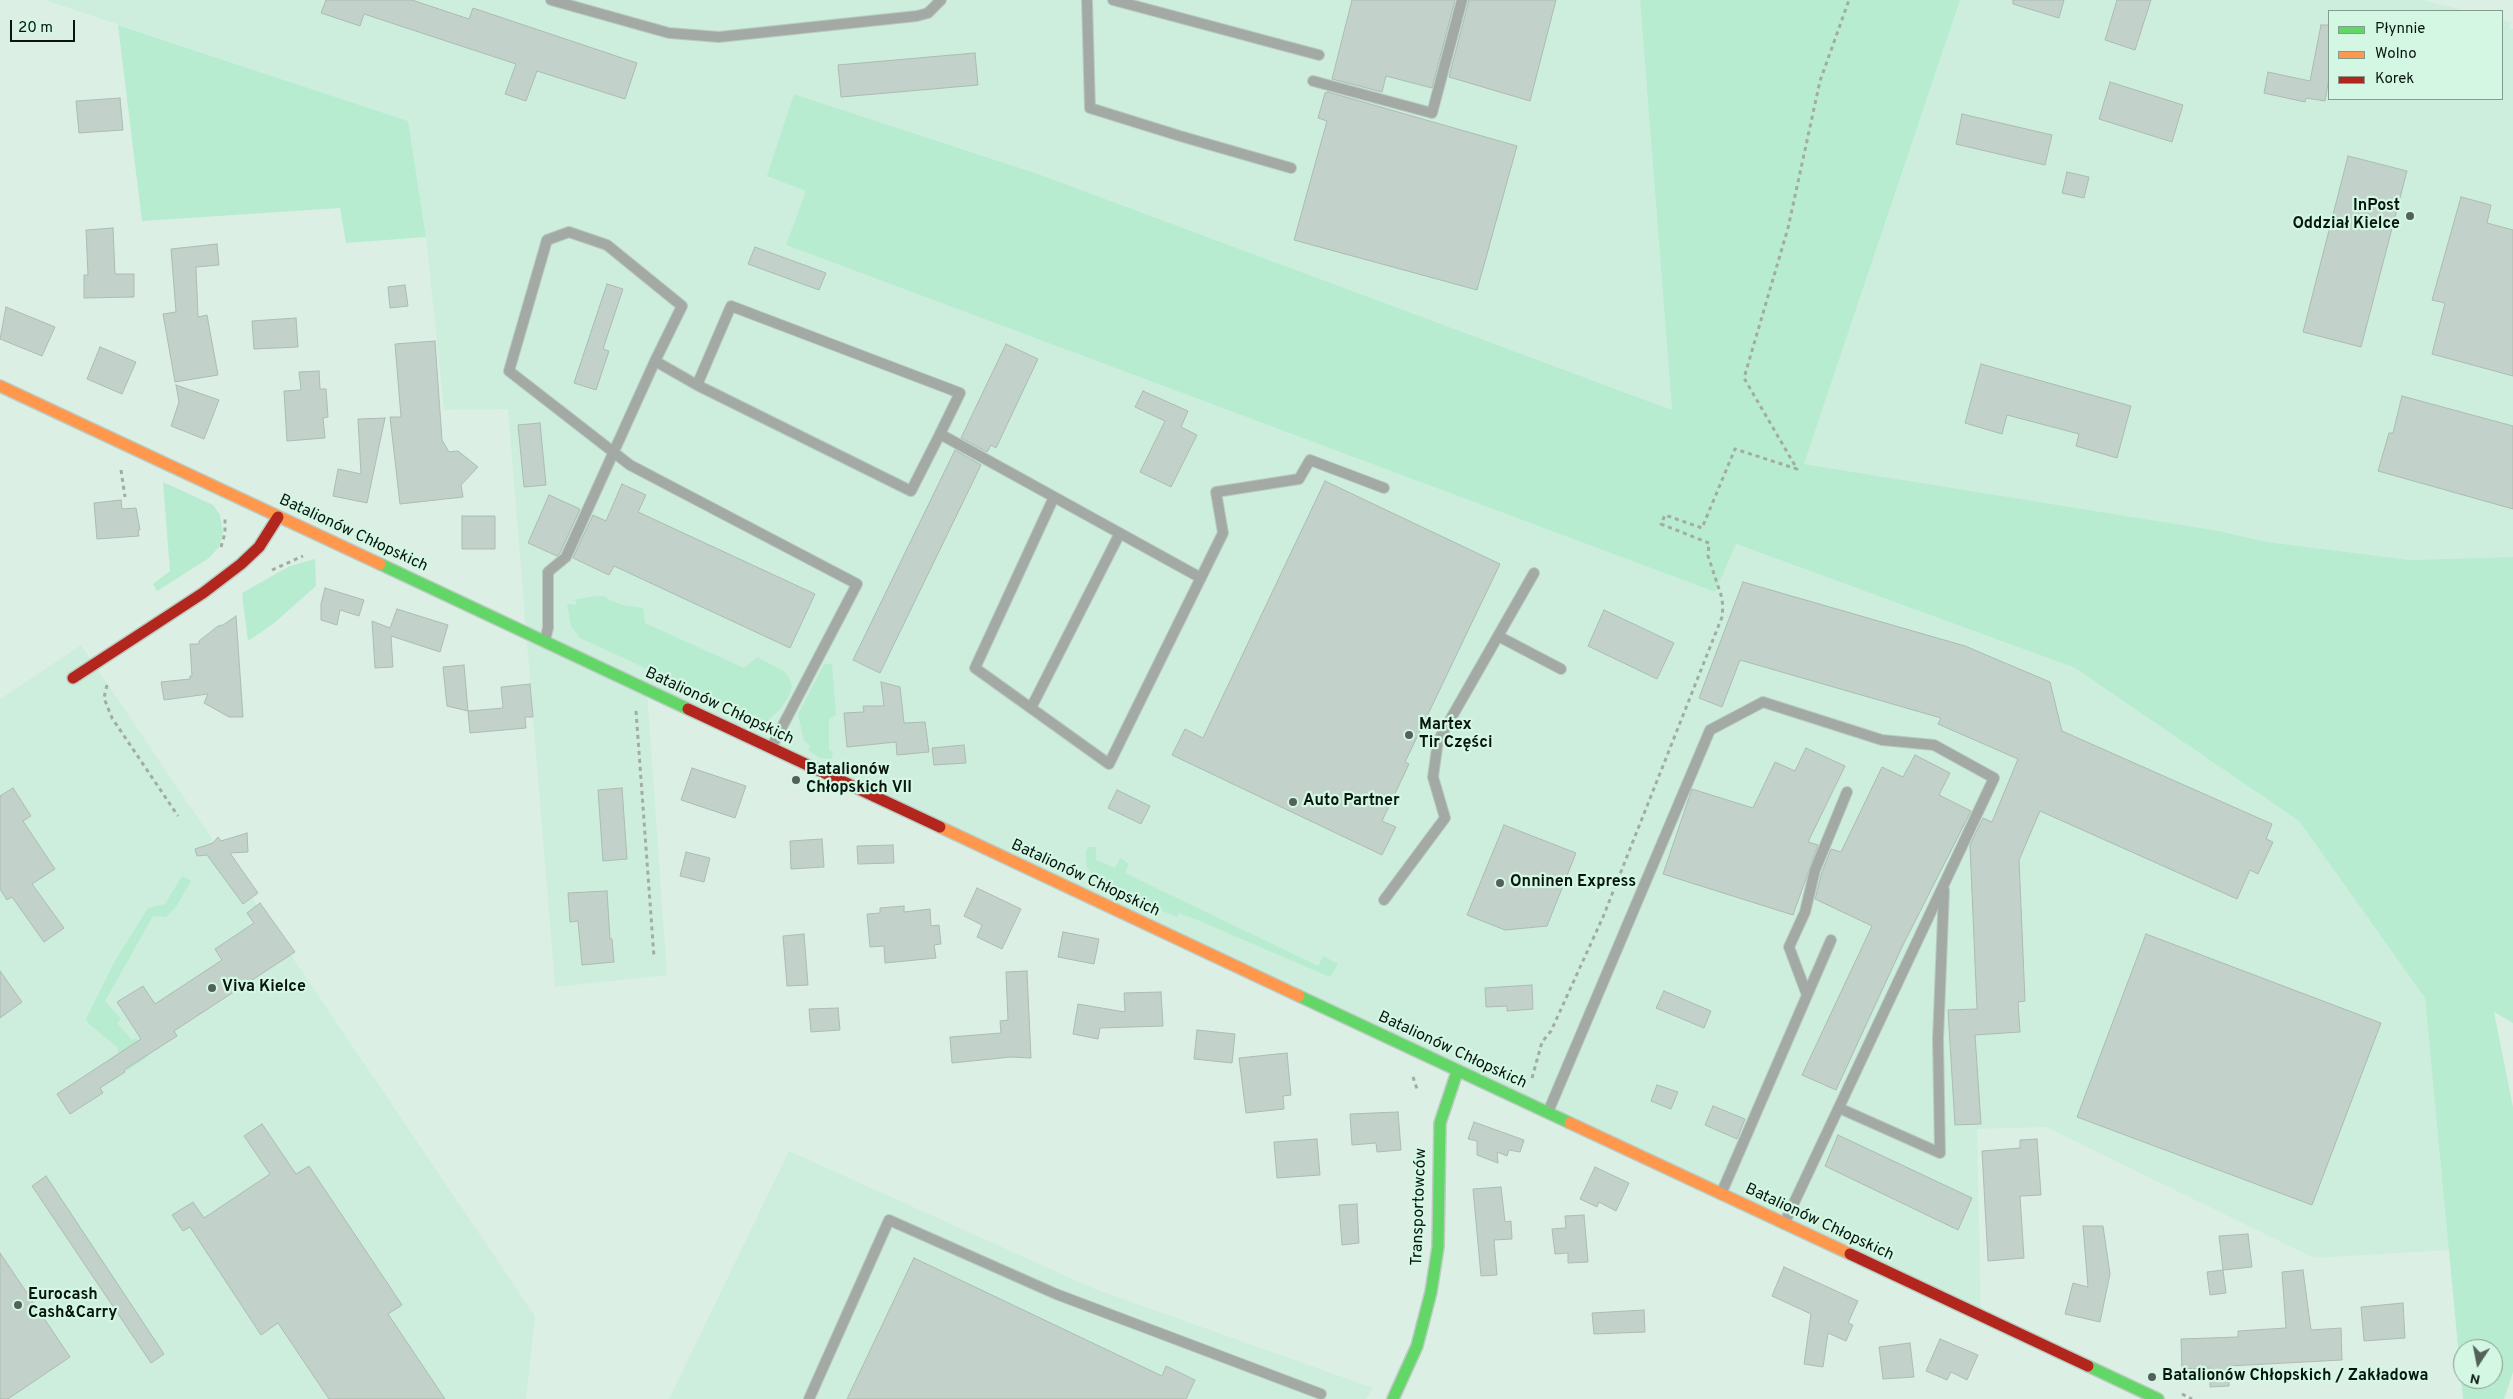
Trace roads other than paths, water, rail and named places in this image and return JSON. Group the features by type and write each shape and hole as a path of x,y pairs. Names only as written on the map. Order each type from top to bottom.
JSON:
{"street":[{"name":"Batalionów Chłopskich","path":"0,386 1457,1072 2158,1399"},
{"path":"73,678 203,593 241,564 259,548 278,517"},
{"name":"Transportowców","path":"1393,1399 1417,1346 1431,1292 1438,1247 1440,1123 1457,1072"}],"lane":[{"path":"551,0 669,33 718,37 917,16 928,13 941,0"},
{"path":"1087,0 1090,108 1291,168"},
{"path":"1112,0 1319,56"},
{"path":"1313,81 1432,113 1462,0"},
{"path":"544,642 548,628 548,572 566,557 613,454 655,361 682,306 607,245 569,232 547,240 509,371 613,454 630,465 857,584 770,749"},
{"path":"655,361 697,385 911,491 960,393 731,306 697,385"},
{"path":"940,434 1200,578"},
{"path":"1054,497 975,668 1109,764 1223,533 1216,492 1299,479 1310,460 1384,488"},
{"path":"1031,708 1120,534"},
{"path":"1384,900 1445,818 1434,777 1438,741 1534,573"},
{"path":"1498,636 1561,669"},
{"path":"1547,1114 1710,730 1763,702 1882,740 1934,745 1994,778 1784,1224"},
{"path":"1807,995 1789,947 1805,912 1815,870 1847,792"},
{"path":"1839,1108 1940,1153 1938,1039 1944,884"},
{"path":"1721,1195 1831,940"},
{"path":"809,1399 889,1220 1056,1294 1321,1394"}],"place":[{"name":"InPost Oddział Kielce","path":"2410,216"},
{"name":"Martex Tir Części","path":"1409,735"},
{"name":"Batalionów Chłopskich VII","path":"796,780"},
{"name":"Auto Partner","path":"1293,802"},
{"name":"Onninen Express","path":"1500,883"},
{"name":"Viva Kielce","path":"212,988"},
{"name":"Eurocash Cash&Carry","path":"18,1305"},
{"name":"Batalionów Chłopskich / Zakładowa","path":"2152,1377"}]}
